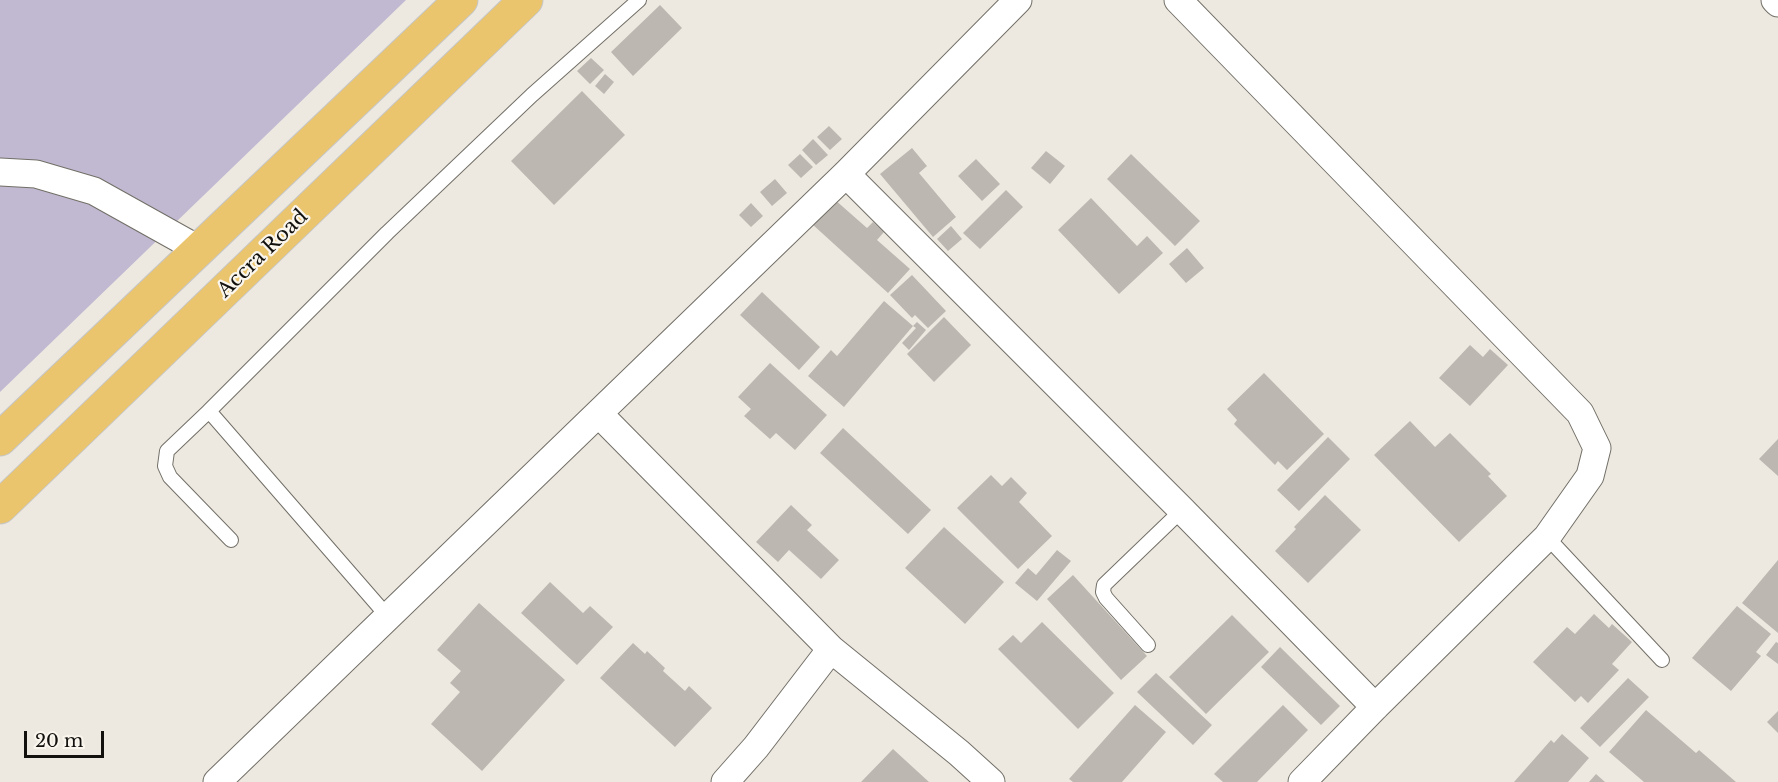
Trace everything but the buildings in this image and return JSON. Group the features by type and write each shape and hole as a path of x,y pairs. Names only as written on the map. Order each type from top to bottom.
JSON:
{"highway":[{"path":"0,439 461,0"},
{"name":"Accra Road","path":"0,507 526,0"}],"street":[{"path":"217,782 846,174 1018,0"},
{"path":"1178,0 1580,413 1597,448 1590,476 1547,537 1302,782"},
{"path":"0,172 36,174 94,190 198,249"},
{"path":"846,174 1375,707"},
{"path":"599,414 831,649 959,753 991,782"},
{"path":"725,782 756,747 831,649"}],"lane":[{"path":"231,540 170,477 165,466 167,451 404,217 532,95 639,0"},
{"path":"209,411 389,618"},
{"path":"1148,645 1106,598 1103,592 1104,585 1182,510"},
{"path":"1547,537 1662,660"}],"shaded area":[{"path":"0,0 406,0 0,392"}]}
